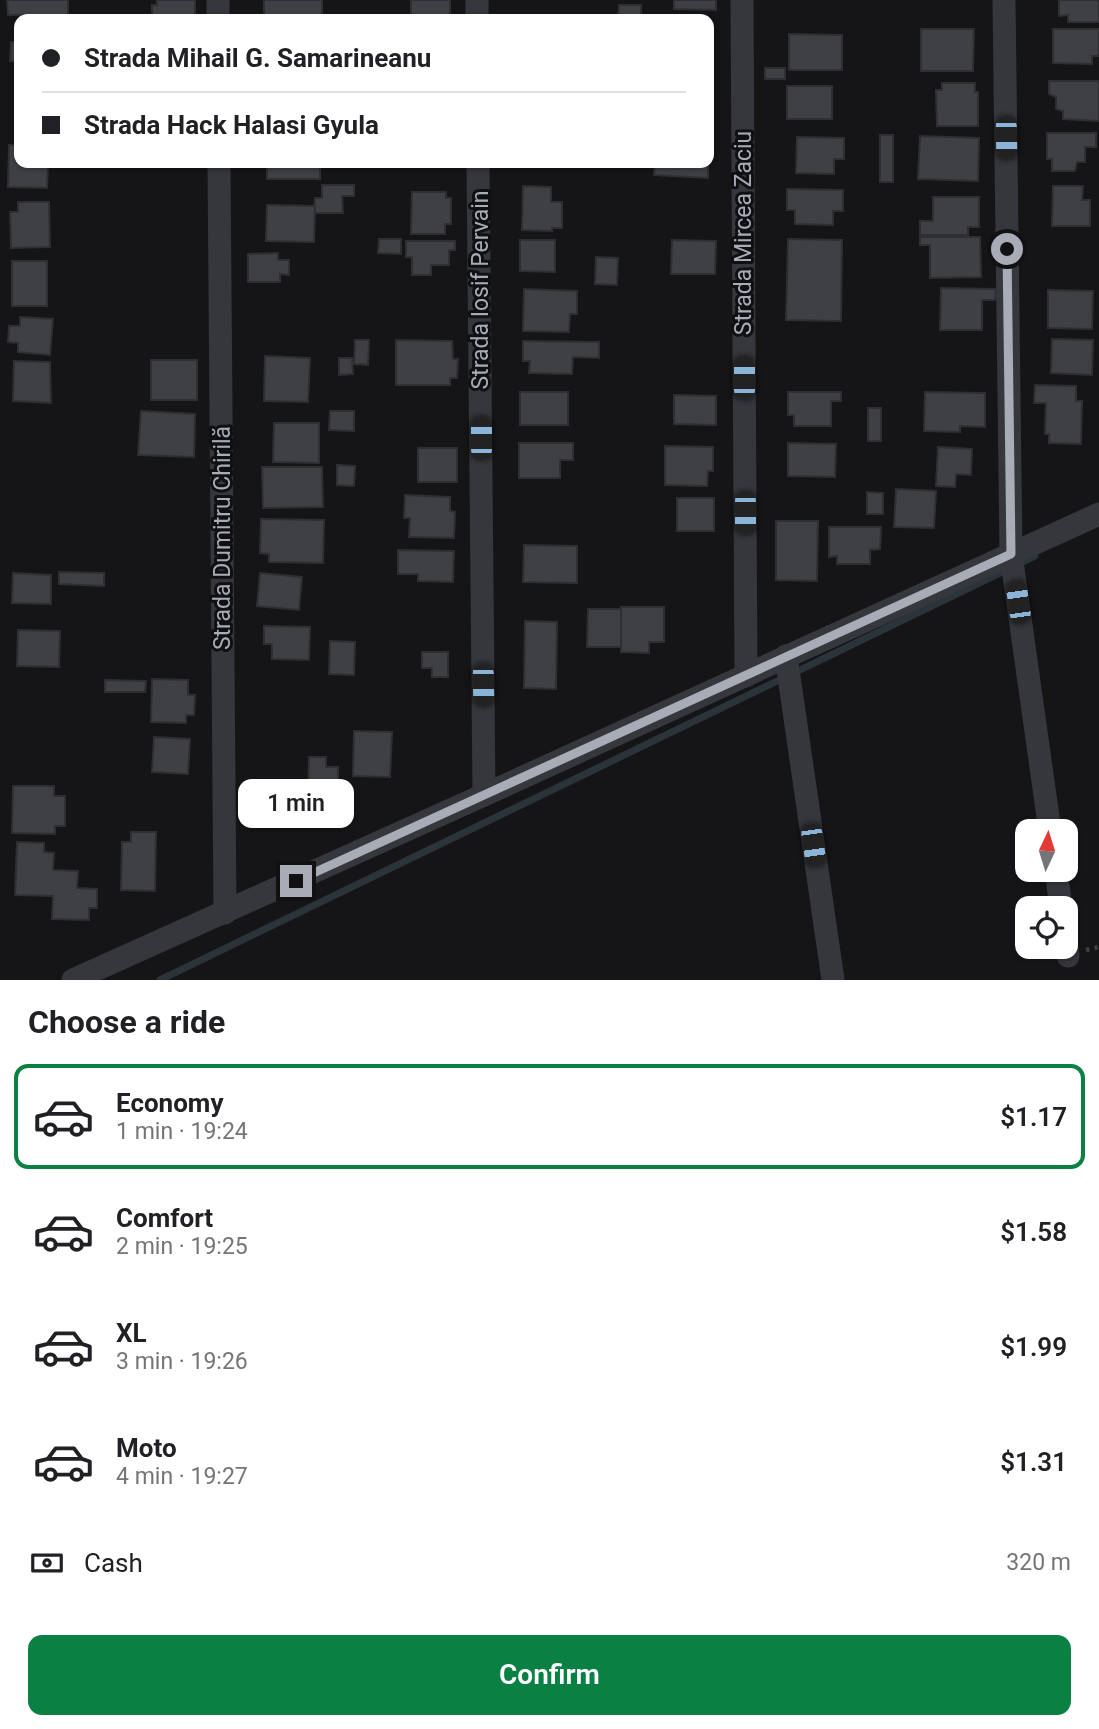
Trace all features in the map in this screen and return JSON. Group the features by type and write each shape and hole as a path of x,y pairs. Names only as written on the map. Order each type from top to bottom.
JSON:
{"street":[{"name":"Strada Mircea Zaciu","path":"742,0 746,676"},
{"path":"1004,0 1011,554 1048,819"},
{"name":"Strada Dumitru Chirilă","path":"219,168 225,913"},
{"name":"Strada Iosif Pervain","path":"478,168 484,795"},
{"path":"73,980 1099,514"},
{"path":"786,656 833,980"}],"building":[{"path":"7,0 68,0 68,14 8,15"},
{"path":"157,0 195,0 195,14 152,14 152,5 157,5"},
{"path":"264,0 322,0 322,14 264,14"},
{"path":"411,0 450,0 450,14 411,14"},
{"path":"674,0 716,0 716,10 674,9"},
{"path":"1059,0 1099,0 1099,22 1068,22 1068,15 1059,16"},
{"path":"619,5 641,5 641,14 618,14"},
{"path":"921,29 974,29 973,71 921,71"},
{"path":"1053,29 1099,29 1099,56 1092,56 1092,64 1053,63"},
{"path":"789,34 842,35 842,70 789,70"},
{"path":"11,42 14,42 14,61 10,61"},
{"path":"765,68 785,68 785,79 765,79"},
{"path":"1049,81 1099,81 1099,121 1063,119 1063,111 1056,109 1056,97 1049,94"},
{"path":"942,83 975,83 975,92 978,92 978,126 937,126 936,90 942,90"},
{"path":"787,86 832,86 832,119 787,119"},
{"path":"1047,133 1096,133 1096,147 1085,147 1085,162 1077,162 1075,171 1052,171 1052,159 1047,159"},
{"path":"880,135 893,135 893,182 880,182"},
{"path":"920,136 979,138 978,181 918,179"},
{"path":"797,137 844,138 844,159 834,159 834,174 796,173"},
{"path":"9,145 14,145 14,168 48,168 47,188 8,187"},
{"path":"267,168 320,168 320,179 267,179"},
{"path":"655,168 708,168 708,178 654,175"},
{"path":"322,185 354,185 354,196 342,196 343,213 314,213 315,198 322,198"},
{"path":"523,186 551,187 551,202 562,202 562,228 552,228 552,231 522,230"},
{"path":"1053,186 1083,186 1082,200 1090,200 1090,226 1052,226"},
{"path":"787,189 843,190 843,211 833,211 833,225 795,224 795,210 787,210"},
{"path":"412,192 446,192 446,198 451,198 451,224 445,224 445,234 411,234"},
{"path":"933,197 979,197 979,227 968,227 968,235 920,235 920,221 933,221"},
{"path":"18,202 49,202 50,247 11,248 10,212 18,212"},
{"path":"267,205 315,206 314,242 266,241"},
{"path":"920,237 980,237 981,277 930,278 930,245 920,245"},
{"path":"379,239 401,239 401,254 378,253"},
{"path":"788,239 842,240 841,321 786,320"},
{"path":"520,240 555,240 555,272 520,271"},
{"path":"672,240 716,241 715,274 671,274"},
{"path":"406,241 455,241 455,250 449,250 449,265 431,265 431,275 412,275 412,257 406,257"},
{"path":"278,253 278,260 289,260 289,275 280,274 280,282 248,282 248,254"},
{"path":"596,257 618,258 617,285 595,284"},
{"path":"12,261 47,261 47,306 12,306"},
{"path":"941,288 996,289 995,300 982,300 982,330 940,330"},
{"path":"524,289 577,291 577,314 570,314 569,332 523,331"},
{"path":"1048,290 1093,291 1092,329 1048,328"},
{"path":"20,317 53,319 50,355 18,352 18,343 8,342 9,326 20,326"},
{"path":"1052,339 1093,340 1092,375 1051,373"},
{"path":"355,340 369,340 368,365 354,364"},
{"path":"396,340 452,341 453,359 458,359 457,378 450,378 450,385 396,385"},
{"path":"523,341 599,342 599,358 573,357 572,374 529,373 530,361 523,361"},
{"path":"265,356 310,358 308,402 264,401"},
{"path":"339,358 352,358 353,374 339,375"},
{"path":"151,360 197,360 197,400 151,400"},
{"path":"14,361 50,362 51,403 13,401"},
{"path":"1035,385 1076,386 1076,401 1082,401 1081,444 1049,443 1049,434 1045,434 1046,403 1034,403"},
{"path":"520,392 568,392 568,425 520,425"},
{"path":"788,392 841,392 841,401 831,401 831,426 794,426 794,415 788,415"},
{"path":"925,392 985,393 985,427 960,426 960,432 924,431"},
{"path":"674,395 716,396 716,425 674,424"},
{"path":"868,408 881,408 881,441 868,441"},
{"path":"141,411 195,414 194,457 138,455"},
{"path":"330,411 354,411 354,431 329,430"},
{"path":"274,423 319,423 319,463 273,462"},
{"path":"519,443 573,443 573,460 560,460 560,478 519,478"},
{"path":"788,443 836,444 835,477 788,476"},
{"path":"665,446 713,447 713,471 708,471 707,486 665,485"},
{"path":"938,447 972,449 971,475 956,474 955,487 936,486"},
{"path":"418,448 457,448 457,482 418,482"},
{"path":"337,465 355,466 354,486 337,485"},
{"path":"262,467 322,467 323,507 263,508"},
{"path":"896,489 936,491 934,528 894,527"},
{"path":"867,492 883,493 883,514 867,514"},
{"path":"405,495 450,497 450,511 455,512 454,538 409,537 410,518 404,518"},
{"path":"677,498 714,498 714,531 677,531"},
{"path":"261,519 324,520 323,563 269,562 269,554 260,553"},
{"path":"776,521 818,521 817,581 776,580"},
{"path":"829,527 881,527 880,549 870,550 870,564 837,564 837,556 829,557"},
{"path":"524,545 577,546 577,583 523,582"},
{"path":"398,550 454,551 453,582 418,581 418,574 398,574"},
{"path":"59,572 104,573 104,586 59,584"},
{"path":"13,573 51,575 51,604 12,603"},
{"path":"260,573 302,577 299,610 257,606"},
{"path":"621,607 664,607 664,642 649,642 649,653 621,652"},
{"path":"588,609 621,609 621,647 587,647"},
{"path":"525,621 557,622 556,689 524,688"},
{"path":"264,626 310,627 309,660 272,659 272,644 264,644"},
{"path":"18,630 60,631 59,667 17,666"},
{"path":"330,641 355,642 354,675 329,674"},
{"path":"422,652 448,652 448,677 432,677 432,668 422,668"},
{"path":"152,679 188,680 188,695 195,695 194,715 186,715 186,723 151,722"},
{"path":"105,680 146,681 145,692 105,692"},
{"path":"354,731 392,732 390,777 353,776"},
{"path":"154,737 190,739 188,774 152,772"},
{"path":"309,757 326,757 326,767 338,767 338,798 308,797"},
{"path":"13,786 54,786 54,796 65,796 65,826 55,826 55,834 12,833"},
{"path":"131,832 156,832 155,891 121,890 122,842 131,842"},
{"path":"17,842 44,843 44,852 54,853 53,870 78,871 77,888 97,889 97,908 89,908 89,920 52,919 53,896 15,895"}],"waterway":[{"path":"160,980 1035,556"}],"route":[{"path":"296,881 1011,554 1007,249"}]}
